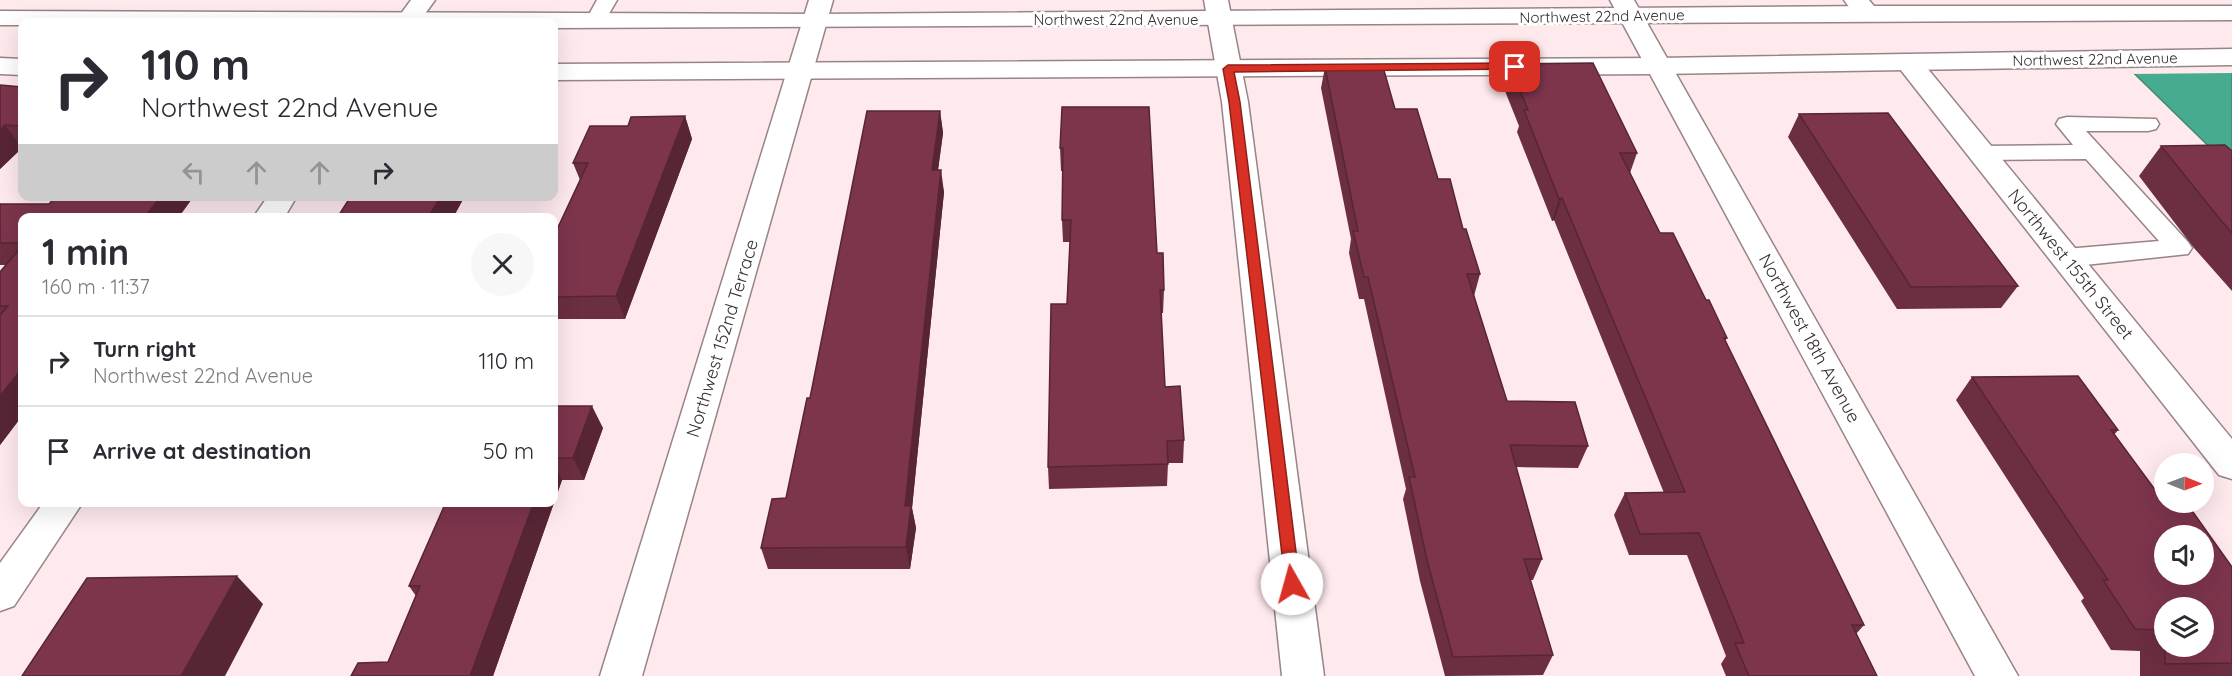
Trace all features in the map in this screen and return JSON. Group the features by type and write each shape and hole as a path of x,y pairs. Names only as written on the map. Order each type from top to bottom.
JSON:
{"main road":[{"name":"Northwest 22nd Avenue","path":"0,18 601,10 1861,6 2053,12 2232,14"},
{"name":"Northwest 18th Avenue","path":"1627,8 1997,676"},
{"path":"1217,9 1235,102 1303,676"},
{"name":"Northwest 152nd Terrace","path":"621,676 818,10"},
{"name":"Northwest 22nd Avenue","path":"558,72 1658,66 2232,57"},
{"name":"Northwest 155th Street","path":"1909,63 2232,465"},
{"path":"0,66 18,67"},
{"path":"0,594 61,507"}],"lane":[{"path":"2066,258 2179,248 2067,124 2148,124"},
{"path":"1981,153 2091,152"}],"shaded area":[{"path":"2061,2 2232,34 2232,169"}],"pier":[{"path":"2056,0 2197,0 2232,30 2232,73 2130,74"}],"building":[{"path":"1593,63 1637,153 1620,153 1660,233 1673,233 1706,300 1709,300 1727,338 1724,338 1864,625 1852,625 1877,676 1749,676 1735,643 1744,643 1699,533 1640,534 1625,493 1685,492 1562,198 1559,199 1524,110 1528,110 1509,64"},
{"path":"1325,67 1383,67 1395,109 1417,109 1438,179 1450,179 1463,229 1466,229 1480,274 1467,274 1507,401 1575,402 1588,446 1510,445 1542,559 1524,559 1553,655 1453,657 1427,560 1409,477 1415,477 1368,277 1364,277 1353,231 1358,231"},
{"path":"0,85 18,87 18,126 5,125 0,130"},
{"path":"1062,107 1149,107 1157,253 1163,253 1164,290 1160,290 1165,387 1180,386 1184,440 1167,441 1168,464 1048,467 1051,304 1067,304 1071,220 1062,220 1063,148 1060,148"},
{"path":"867,111 940,111 932,170 941,170 905,506 911,506 906,547 761,548 772,499 786,498 807,398 810,398"},
{"path":"1888,113 2018,286 1911,287 1799,114"},
{"path":"685,116 616,296 558,297 558,227 588,163 573,163 590,126 628,126 631,117"},
{"path":"2225,145 2232,151 2232,233 2161,146"},
{"path":"52,201 157,201 148,213 18,213 18,243 0,243 0,204 49,204"},
{"path":"348,201 438,201 431,213 340,213"},
{"path":"18,251 18,374 0,396 0,315 8,306 0,306 0,272"},
{"path":"2078,376 2118,430 2111,430 2154,488 2154,513 2194,513 2202,525 2154,525 2154,585 2214,585 2214,542 2232,567 2232,663 2165,664 2165,657 2214,657 2214,597 2154,597 2154,630 2135,629 2103,580 2108,580 1972,377"},
{"path":"558,406 592,406 573,458 558,458"},
{"path":"444,507 532,507 470,676 351,676 358,663 388,662 420,586 409,586"},
{"path":"237,576 181,676 22,676 87,578"}],"route":[{"path":"1292,584 1235,102 1228,69 1515,67"}]}
